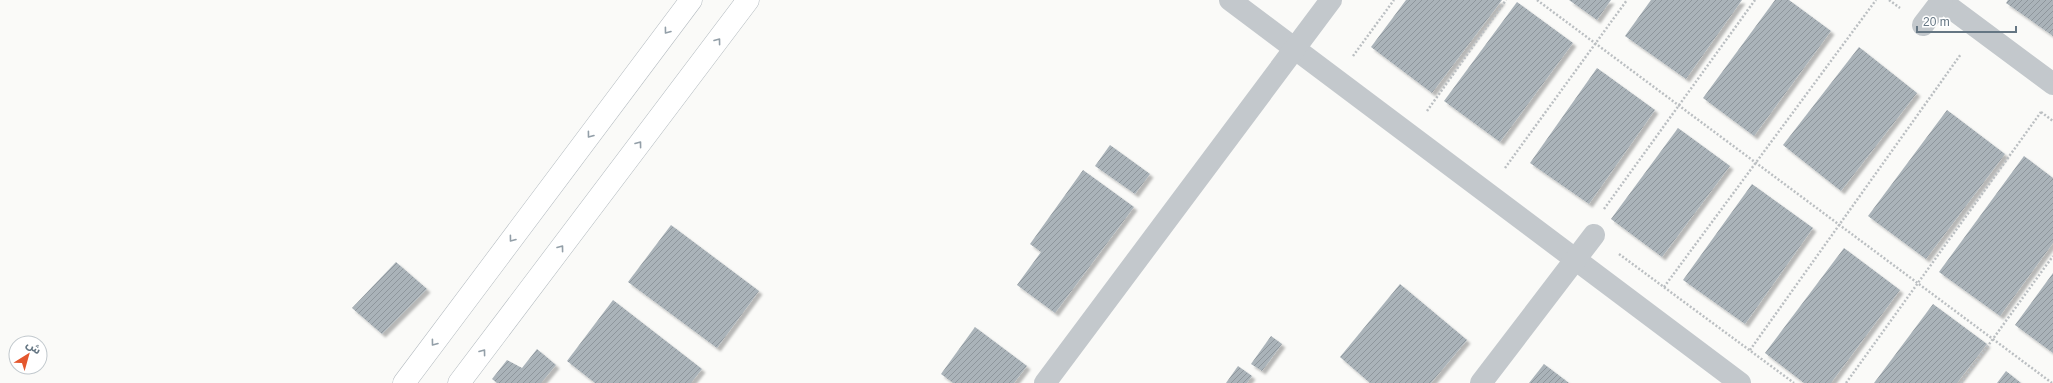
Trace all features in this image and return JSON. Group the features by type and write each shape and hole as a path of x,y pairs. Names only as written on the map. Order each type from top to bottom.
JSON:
{"street":[{"path":"404,383 691,0"},
{"path":"459,383 748,0"},
{"path":"1230,0 1740,383"},
{"path":"1046,383 1331,0"},
{"path":"1923,25 1941,0 2053,84"},
{"path":"1481,383 1594,235"}],"path":[{"path":"1359,61 1353,56 1394,0"},
{"path":"1427,111 1506,0"},
{"path":"1537,0 2052,383"},
{"path":"1504,168 1627,0"},
{"path":"1755,0 1588,231 1794,383"},
{"path":"1664,287 1876,0"},
{"path":"1750,350 1838,224 1961,54"},
{"path":"1421,106 1433,115"},
{"path":"1846,383 2041,112"},
{"path":"1498,164 1510,173"},
{"path":"1961,383 1992,338 2053,256"}],"building":[{"path":"1406,0 1502,0 1432,93 1371,47"},
{"path":"1569,0 1611,0 1597,20"},
{"path":"1651,0 1742,0 1686,79 1625,36"},
{"path":"1775,0 1789,0 1831,31 1754,136 1703,98"},
{"path":"2008,0 2053,0 2053,36 2006,3"},
{"path":"1517,2 1573,43 1500,142 1444,101"},
{"path":"1859,47 1917,93 1841,191 1783,145"},
{"path":"1597,68 1655,110 1589,204 1530,163"},
{"path":"1947,110 2005,154 1926,259 1868,216"},
{"path":"1678,128 1730,166 1662,257 1611,219"},
{"path":"1110,145 1150,174 1135,194 1095,166"},
{"path":"2024,156 2053,178 2053,243 2000,316 1939,272"},
{"path":"1083,170 1134,207 1055,313 1017,285 1041,252 1030,244"},
{"path":"1752,184 1813,228 1745,324 1683,280"},
{"path":"671,225 759,291 717,348 628,282"},
{"path":"1844,248 1900,290 1831,383 1804,383 1765,353"},
{"path":"396,262 427,289 382,334 352,308"},
{"path":"2053,273 2053,353 2015,325"},
{"path":"1400,284 1467,340 1431,383 1370,383 1340,357"},
{"path":"613,300 702,369 691,383 595,383 567,361"},
{"path":"1933,304 1987,344 1957,383 1874,383"},
{"path":"975,327 1027,366 1014,383 953,383 941,374"},
{"path":"1271,336 1282,344 1262,371 1251,364"},
{"path":"537,349 556,365 541,383 497,383 492,379 507,360 522,368"},
{"path":"1544,364 1569,383 1529,383"},
{"path":"1238,366 1252,376 1247,383 1226,383"},
{"path":"2006,371 2021,383 1997,383"}]}
